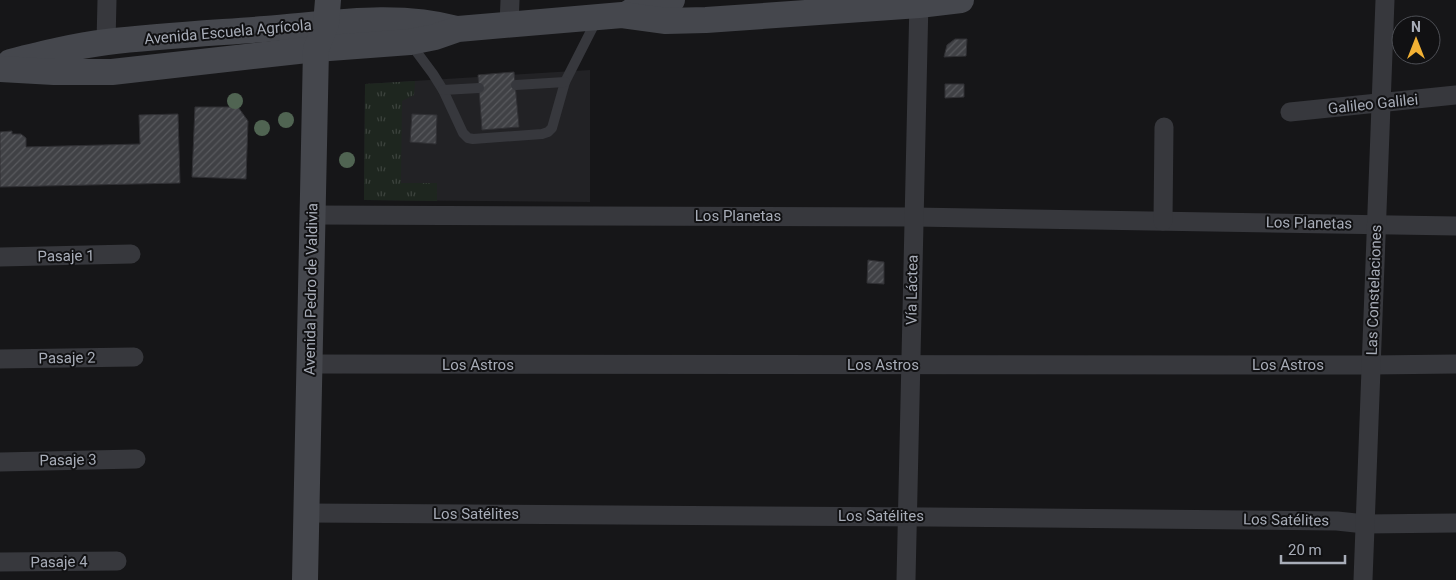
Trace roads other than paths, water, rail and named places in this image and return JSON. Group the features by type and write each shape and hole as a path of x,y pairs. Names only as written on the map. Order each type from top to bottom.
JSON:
{"main road":[{"name":"Avenida Escuela Agrícola","path":"0,69 54,72 112,72 316,49 410,42 434,37 509,12 686,21 802,7 961,0"},
{"name":"Avenida Escuela Agrícola","path":"610,16 662,1"},
{"name":"Avenida Escuela Agrícola","path":"0,65 49,52 106,42 327,12 370,21 409,20 458,29"},
{"name":"Avenida Pedro de Valdivia","path":"304,580 316,49 327,12"}],"street":[{"path":"106,0 106,42"},
{"name":"Las Constelaciones","path":"1363,580 1384,0"},
{"name":"Vía Láctea","path":"906,580 919,2"},
{"name":"Galileo Galilei","path":"1290,112 1456,95"},
{"path":"1163,221 1164,127"},
{"name":"Los Planetas","path":"313,215 914,217 1456,226"},
{"name":"Pasaje 1","path":"0,257 131,254"},
{"name":"Pasaje 2","path":"0,359 134,356"},
{"name":"Los Astros","path":"309,364 1456,364"},
{"name":"Pasaje 3","path":"0,462 136,459"},
{"name":"Los Satélites","path":"306,513 907,516 1337,521 1365,524 1456,523"},
{"name":"Pasaje 4","path":"0,562 117,560"}],"lane":[{"path":"410,42 433,74 463,133 468,138 473,140 542,134 552,128 565,82 610,16"},
{"path":"516,85 565,82"},
{"path":"442,90 479,88"}]}
